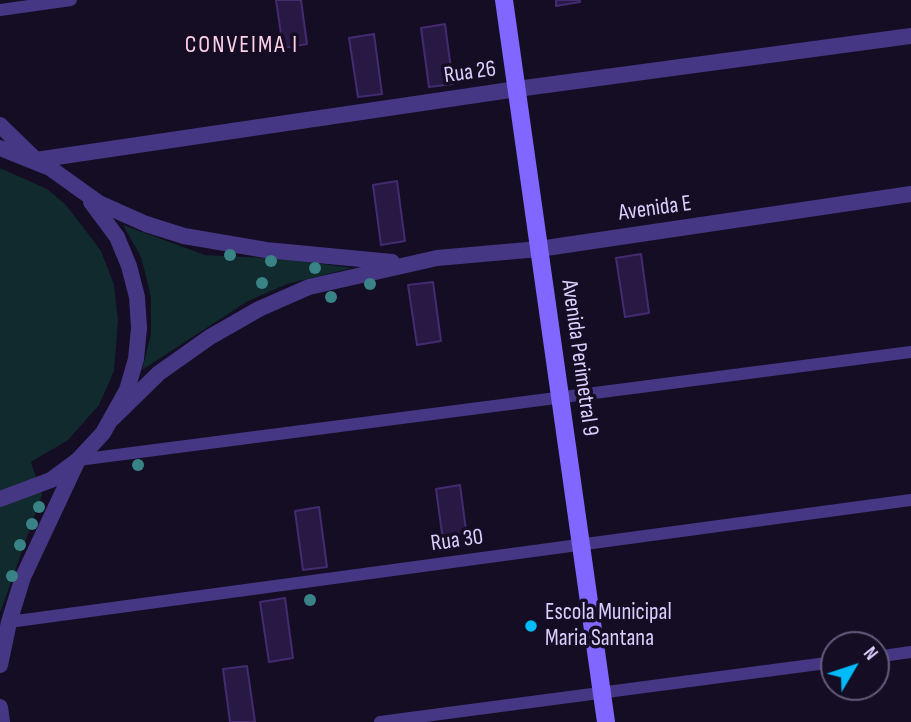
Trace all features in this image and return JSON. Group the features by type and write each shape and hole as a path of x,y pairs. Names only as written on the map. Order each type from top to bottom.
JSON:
{"main road":[{"name":"Avenida Perimetral 9","path":"505,0 606,722"}],"street":[{"path":"0,10 71,0"},
{"name":"Rua 26","path":"36,160 517,89 911,36"},
{"path":"0,125 36,160 99,203 146,224 184,236 266,250 404,263"},
{"path":"0,148 36,160"},
{"path":"77,188 99,210 117,237 137,296 139,328 136,359 127,390 113,418"},
{"name":"Avenida E","path":"404,263 539,249 911,194"},
{"path":"0,499 51,480 78,460 113,418 159,373 210,337 259,309 309,287 404,263"},
{"path":"78,460 911,352"},
{"path":"0,665 9,622 23,577 78,460"},
{"name":"Rua 30","path":"9,622 911,500"},
{"path":"890,655 911,652"},
{"path":"380,722 820,664"},
{"path":"0,707 2,722"}],"green space":[{"path":"0,168 47,189 65,204 83,227 101,251 114,285 118,320 114,371 99,405 68,440 31,462 42,495 0,613"},
{"path":"123,225 205,255 287,259 352,268 287,284 248,301 142,370 151,334 151,297 141,257"}],"building":[{"path":"276,0 301,0 307,44 283,48"},
{"path":"556,0 580,0 580,2 556,6"},
{"path":"445,24 453,84 429,87 421,28"},
{"path":"374,34 382,94 358,97 349,38"},
{"path":"397,181 405,241 381,245 373,185"},
{"path":"641,254 649,313 625,317 616,258"},
{"path":"433,282 441,341 417,345 408,285"},
{"path":"460,485 468,545 444,548 436,489"},
{"path":"319,507 327,567 303,570 295,511"},
{"path":"285,598 293,658 269,662 260,602"},
{"path":"247,666 255,722 230,722 223,669"}],"place":[{"name":"Escola Municipal Maria Santana","path":"531,626"}],"district":[{"name":"CONVEIMA I","path":"242,46"}]}
